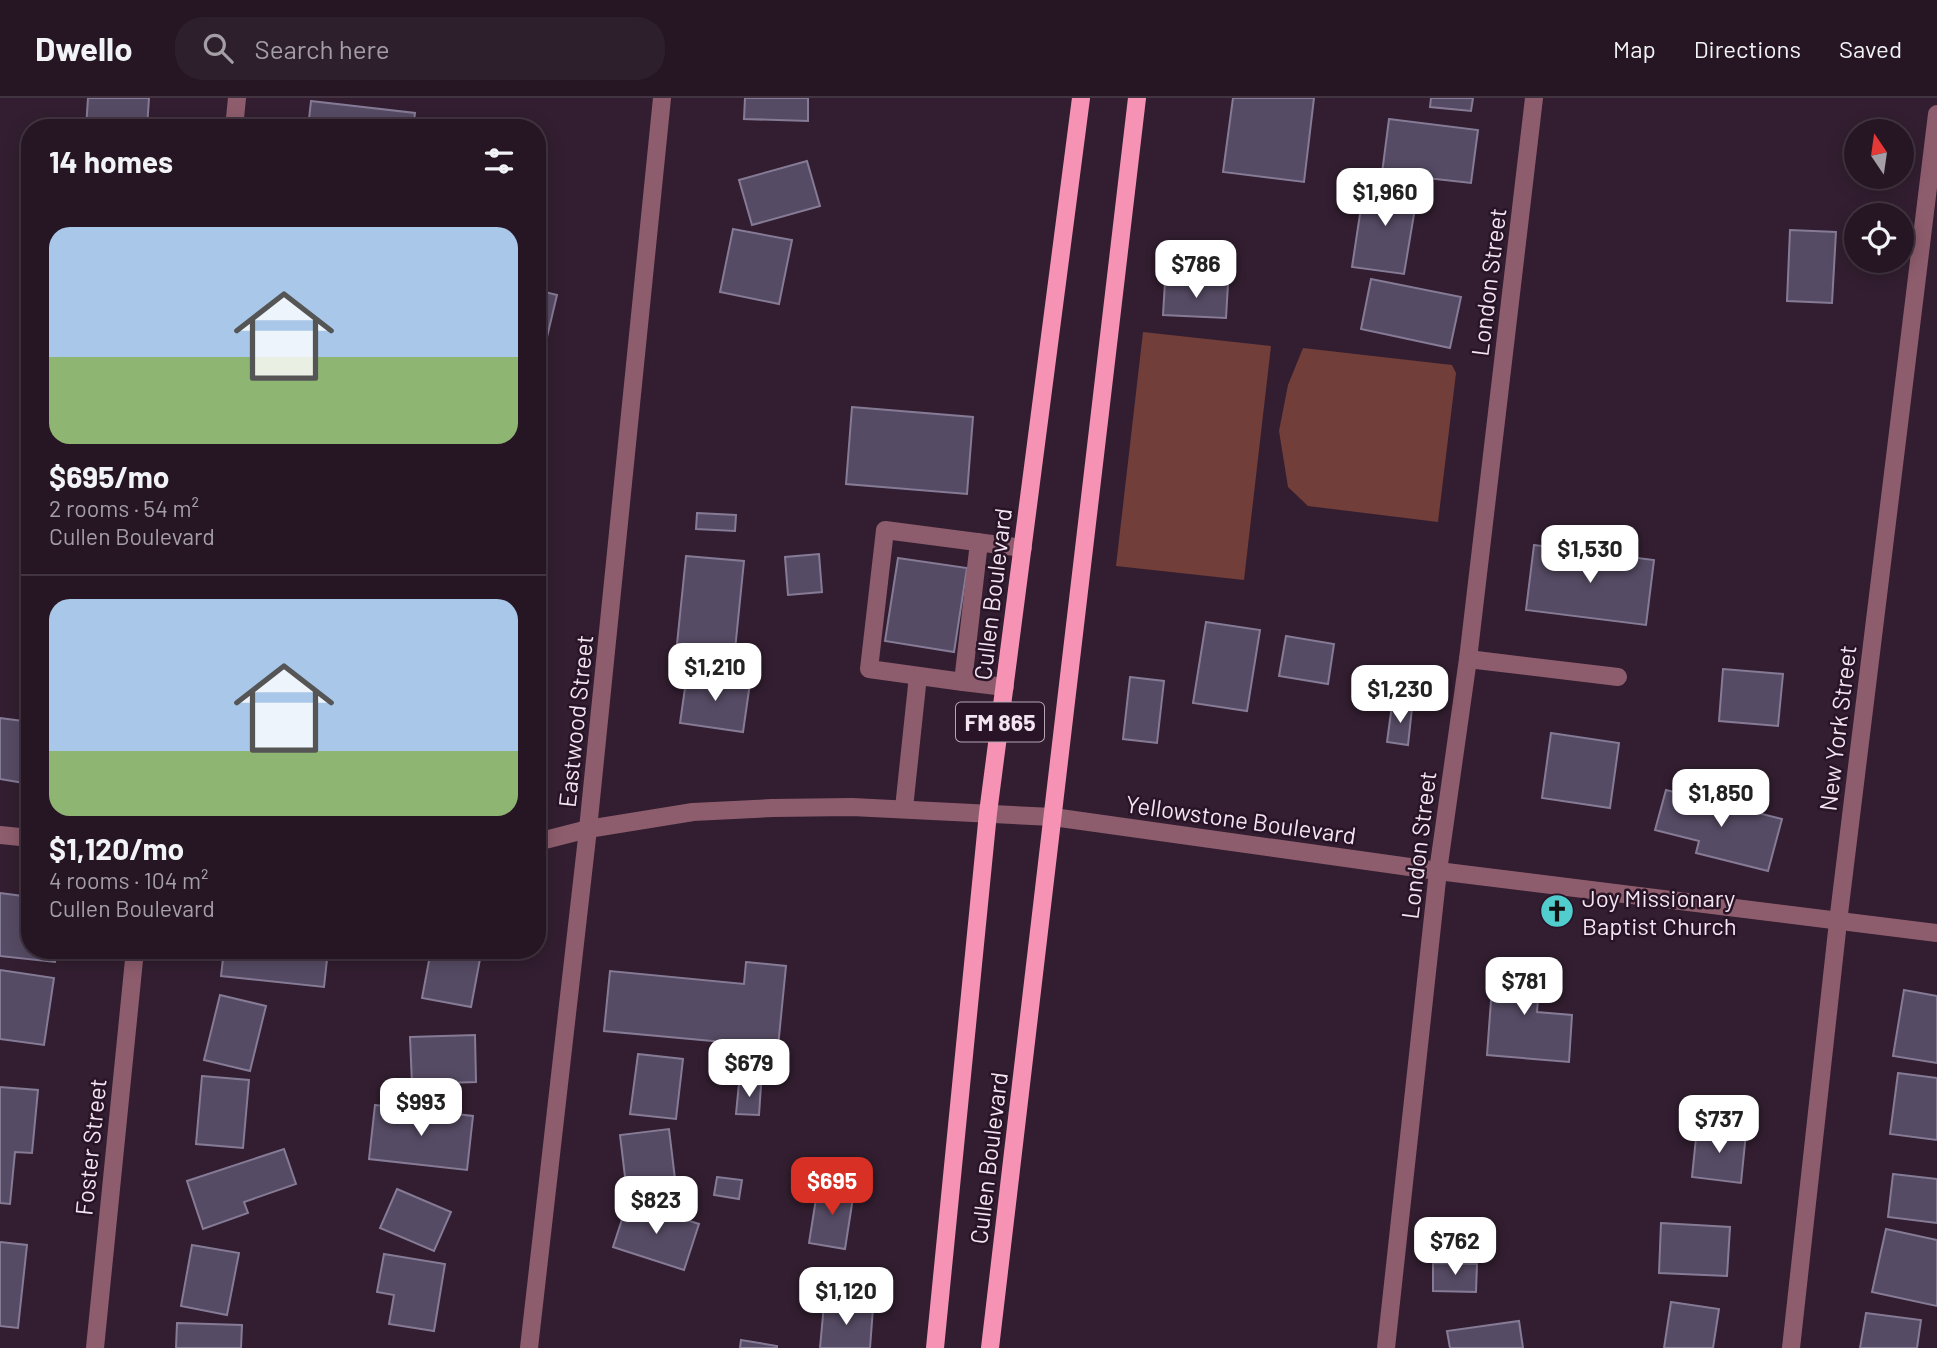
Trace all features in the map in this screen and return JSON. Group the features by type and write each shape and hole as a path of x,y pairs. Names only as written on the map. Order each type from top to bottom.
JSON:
{"main road":[{"name":"Cullen Boulevard","path":"934,1348 988,813 1081,98"},
{"name":"Cullen Boulevard","path":"990,1348 1137,98"}],"street":[{"path":"235,119 237,98"},
{"name":"Eastwood Street","path":"529,1348 588,829 662,98"},
{"name":"London Street","path":"1387,1348 1438,872 1468,659 1534,98"},
{"name":"New York Street","path":"1791,1348 1838,922 1937,114"},
{"path":"1005,687 869,669 884,601 885,530 1023,548"},
{"path":"963,682 966,613 979,542"},
{"path":"1468,659 1618,677"},
{"path":"904,808 918,676"},
{"name":"Yellowstone Boulevard","path":"546,840 588,829 693,812 812,807 904,808 1053,817 1438,872 1937,933"},
{"path":"0,835 21,837"},
{"name":"Foster Street","path":"94,1348 134,959"}],"shaded area":[{"path":"1143,332 1271,346 1244,580 1116,566"},
{"path":"1303,348 1452,365 1456,373 1438,522 1308,506 1288,487 1279,431 1288,385"}],"building":[{"path":"88,98 149,98 148,119 87,119"},
{"path":"745,98 808,98 808,121 744,119"},
{"path":"1233,98 1314,98 1304,182 1223,172"},
{"path":"1431,98 1473,98 1471,111 1430,107"},
{"path":"311,101 415,113 414,119 309,119"},
{"path":"1389,119 1478,130 1471,183 1382,173"},
{"path":"807,161 820,206 752,225 739,180"},
{"path":"1365,181 1418,190 1404,274 1352,267"},
{"path":"733,229 792,240 779,304 720,292"},
{"path":"1790,230 1836,232 1832,303 1787,301"},
{"path":"1371,279 1461,297 1450,348 1361,329"},
{"path":"1165,282 1228,284 1226,318 1163,315"},
{"path":"546,292 557,295 546,341"},
{"path":"852,407 973,417 967,494 846,484"},
{"path":"697,513 736,515 735,531 696,529"},
{"path":"1534,545 1654,560 1646,625 1526,610"},
{"path":"819,554 822,592 788,595 785,557"},
{"path":"686,556 744,561 735,650 677,644"},
{"path":"898,558 967,568 954,652 885,641"},
{"path":"1206,622 1260,630 1247,711 1193,703"},
{"path":"1286,636 1334,644 1328,684 1279,676"},
{"path":"1723,669 1783,674 1778,726 1719,721"},
{"path":"687,674 750,683 743,732 680,723"},
{"path":"1130,677 1164,681 1157,743 1123,739"},
{"path":"1392,705 1412,708 1408,745 1387,742"},
{"path":"0,718 21,721 21,782 0,779"},
{"path":"1551,733 1619,743 1610,808 1542,798"},
{"path":"1666,790 1782,819 1768,871 1696,853 1699,841 1655,830"},
{"path":"0,893 21,896 21,958 0,956"},
{"path":"28,959 56,959 55,962"},
{"path":"223,959 327,959 324,987 221,976"},
{"path":"429,959 480,959 471,1007 422,998"},
{"path":"1494,960 1541,964 1537,1012 1572,1015 1569,1062 1487,1055"},
{"path":"746,962 786,966 778,1047 604,1031 610,971 744,984"},
{"path":"0,970 54,978 44,1045 0,1039"},
{"path":"1904,990 1937,996 1937,1063 1893,1056"},
{"path":"220,995 266,1006 250,1071 204,1060"},
{"path":"475,1035 476,1082 412,1084 410,1037"},
{"path":"638,1054 683,1059 676,1119 630,1114"},
{"path":"1898,1073 1937,1078 1937,1140 1890,1134"},
{"path":"202,1076 249,1080 243,1148 196,1144"},
{"path":"739,1083 761,1085 759,1115 736,1114"},
{"path":"0,1087 38,1090 32,1153 15,1152 10,1204 0,1203"},
{"path":"375,1105 473,1116 467,1170 369,1159"},
{"path":"1697,1128 1746,1133 1741,1183 1692,1177"},
{"path":"669,1129 675,1179 626,1185 620,1135"},
{"path":"284,1149 296,1184 244,1202 248,1213 203,1229 187,1181"},
{"path":"1893,1174 1937,1179 1937,1223 1888,1217"},
{"path":"717,1177 742,1180 739,1199 714,1195"},
{"path":"818,1186 854,1191 845,1249 809,1243"},
{"path":"397,1189 451,1212 434,1251 380,1228"},
{"path":"628,1201 699,1224 684,1270 613,1247"},
{"path":"1661,1223 1730,1227 1727,1276 1659,1273"},
{"path":"1886,1229 1937,1240 1937,1306 1872,1292"},
{"path":"0,1242 27,1245 18,1328 0,1326"},
{"path":"192,1245 239,1253 227,1315 181,1306"},
{"path":"384,1254 445,1264 434,1331 389,1324 394,1295 377,1292"},
{"path":"1433,1263 1477,1264 1476,1292 1433,1291"},
{"path":"1671,1302 1719,1309 1713,1348 1664,1348"},
{"path":"824,1304 873,1308 870,1348 820,1348"},
{"path":"1866,1313 1921,1320 1917,1348 1860,1348"},
{"path":"1519,1321 1523,1348 1450,1348 1447,1331"},
{"path":"177,1323 242,1325 241,1348 176,1348"},
{"path":"741,1340 777,1346 777,1348 740,1348"}],"place":[{"name":"Joy Missionary Baptist Church","path":"1557,911"}]}
